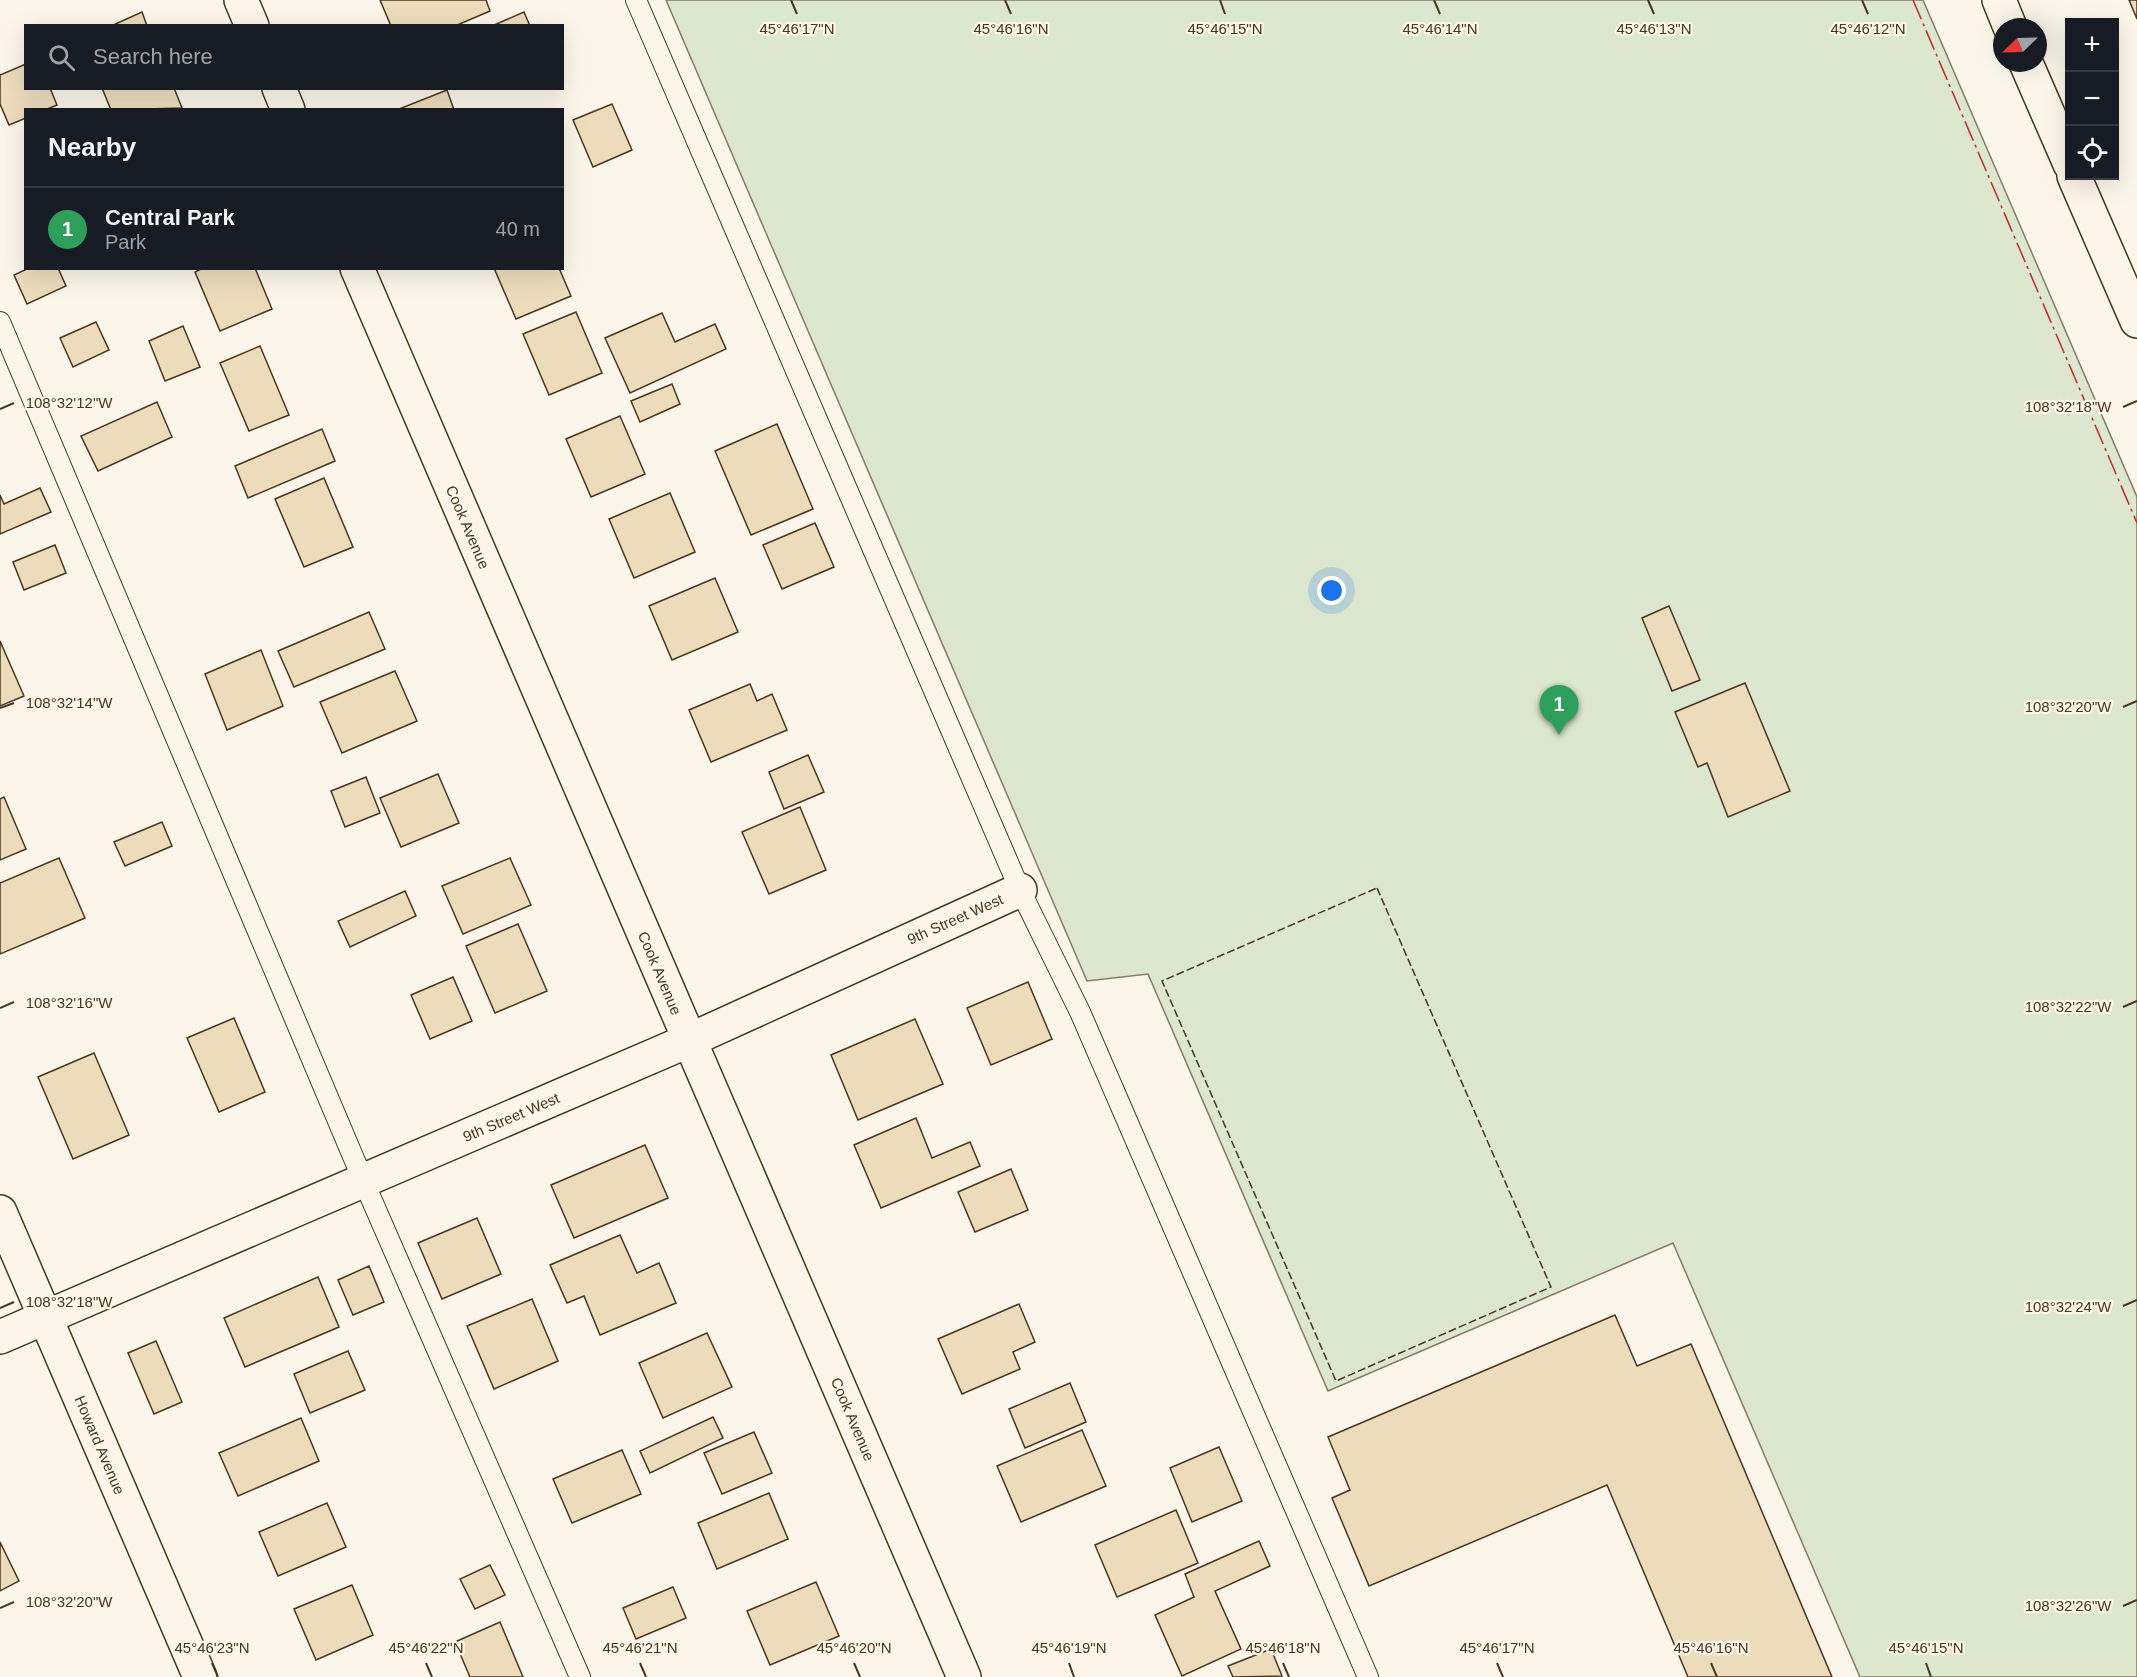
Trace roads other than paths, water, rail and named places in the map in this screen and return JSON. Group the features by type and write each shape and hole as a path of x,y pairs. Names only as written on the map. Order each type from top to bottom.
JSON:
{"street":[{"path":"241,0 251,24"},
{"path":"1999,0 2006,18"},
{"path":"2030,72 2065,153"},
{"path":"280,90 287,108"},
{"path":"2076,180 2137,321"},
{"name":"Cook Avenue","path":"358,270 964,1677"},
{"name":"9th Street West","path":"0,1337 690,1040 1020,890"},
{"name":"Howard Avenue","path":"0,1212 200,1677"}],"lane":[{"path":"636,0 1020,890 1080,1012 1368,1677"},
{"path":"0,322 363,1180 580,1677"}],"place":[{"name":"Central Park","path":"1559,735"}]}
